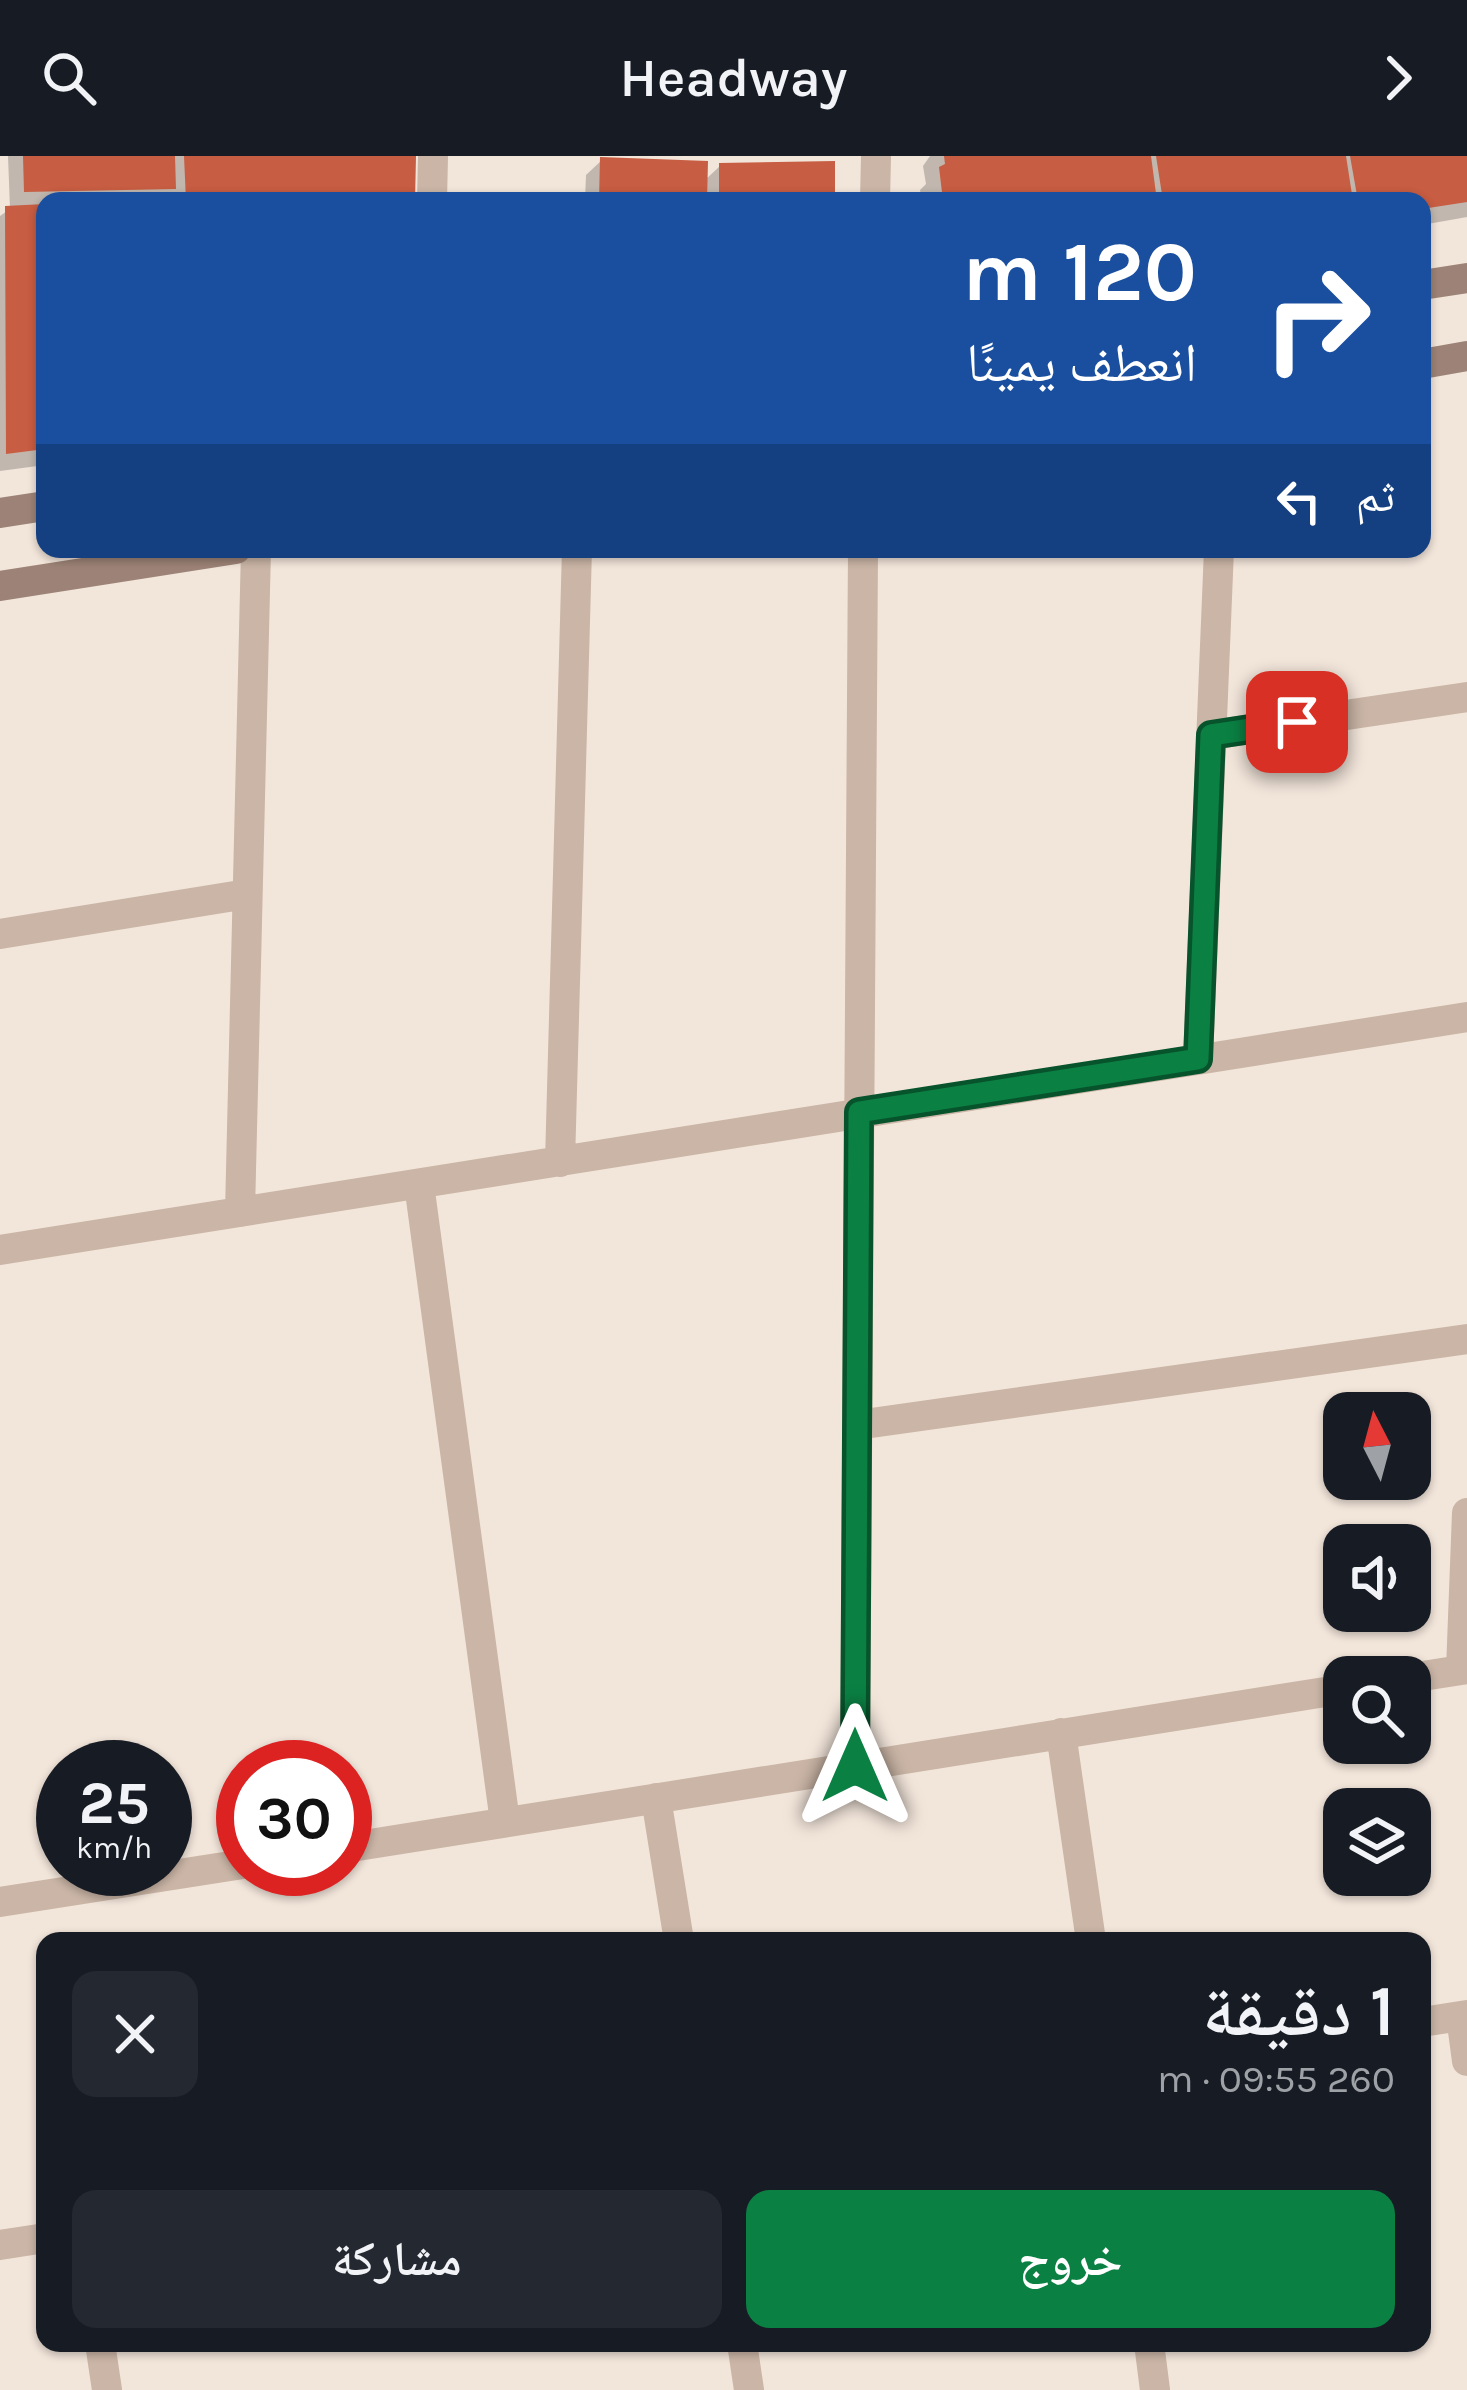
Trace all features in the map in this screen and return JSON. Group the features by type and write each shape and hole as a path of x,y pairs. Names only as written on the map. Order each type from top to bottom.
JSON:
{"street":[{"path":"432,192 433,156"},
{"path":"875,192 876,156"},
{"path":"1431,284 1467,278"},
{"path":"1431,362 1467,356"},
{"path":"0,513 36,507"},
{"path":"0,586 179,558"},
{"path":"240,1212 256,558"},
{"path":"560,1162 577,558"},
{"path":"855,1766 863,558"},
{"path":"1198,1059 1219,558"},
{"path":"1211,735 1467,697"},
{"path":"0,934 248,894"},
{"path":"0,1250 1467,1017"},
{"path":"418,1184 505,1822"},
{"path":"857,1426 1467,1339"},
{"path":"1431,1674 1464,1669 1467,1513"},
{"path":"372,1844 1323,1691"},
{"path":"1061,1733 1090,1932"},
{"path":"656,1798 678,1932"},
{"path":"0,1903 216,1868"},
{"path":"1431,2021 1464,2016 1467,2061"},
{"path":"0,2245 36,2239"},
{"path":"101,2352 107,2390"},
{"path":"743,2352 749,2390"},
{"path":"1150,2352 1155,2390"}],"building":[{"path":"23,156 175,156 176,189 24,192"},
{"path":"184,156 416,156 415,192 186,192"},
{"path":"944,156 1151,156 1156,192 942,192 939,167 945,164"},
{"path":"1156,156 1346,156 1352,192 1162,192"},
{"path":"1350,156 1467,156 1467,202 1431,208 1431,192 1356,192"},
{"path":"600,157 708,161 707,192 599,192"},
{"path":"835,161 835,192 719,192 719,163"},
{"path":"36,204 36,450 6,454 5,206"}],"route":[{"path":"855,1766 859,1112 1198,1059 1211,735 1297,722"}]}
